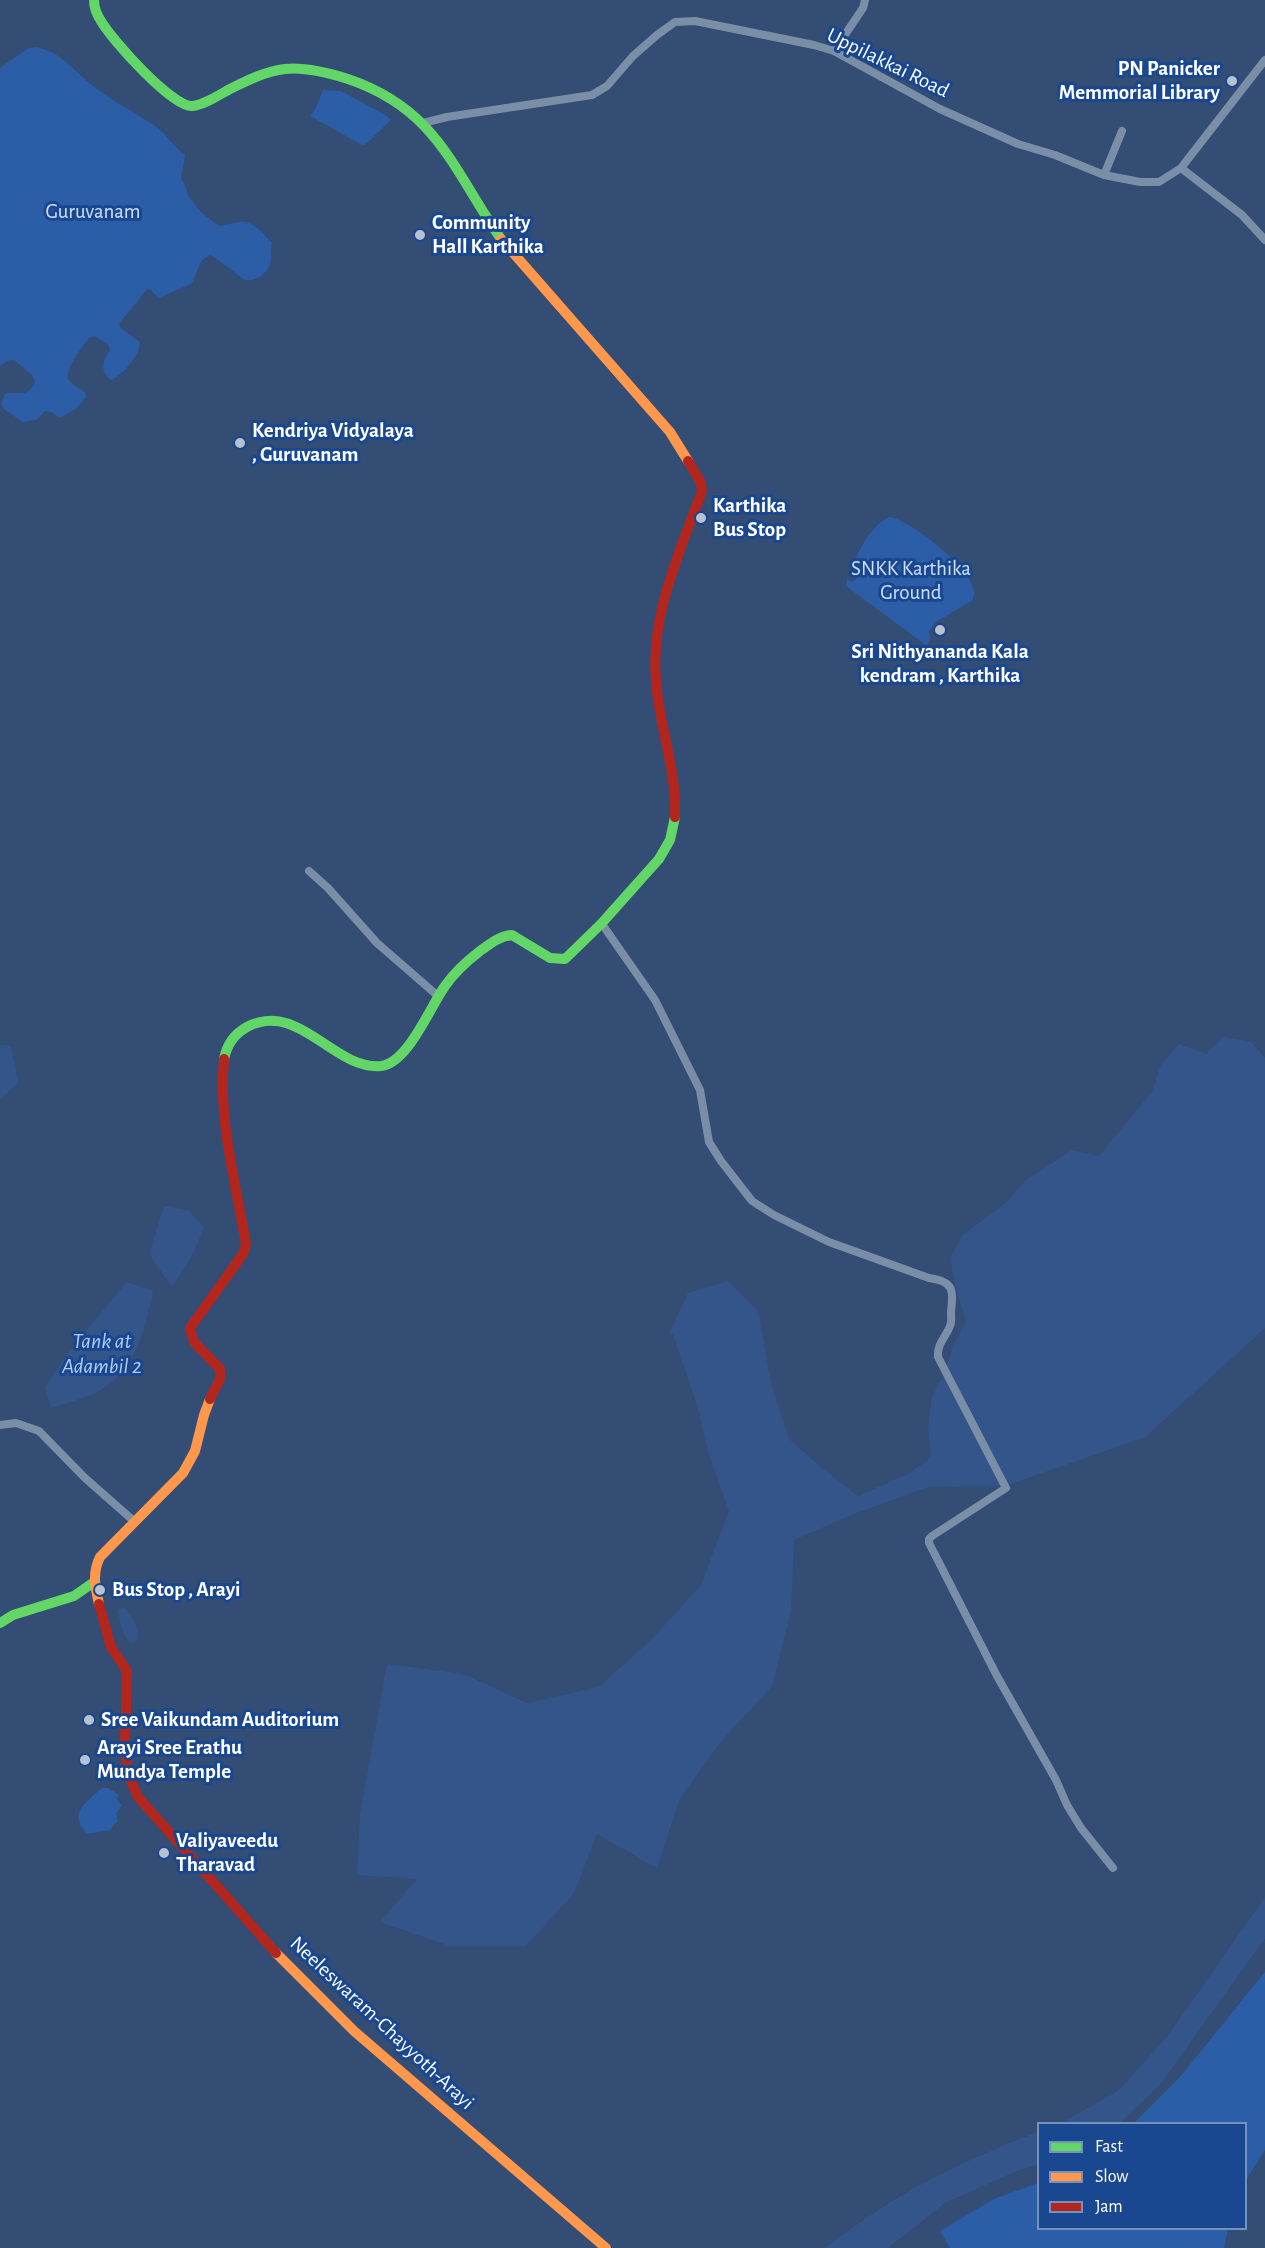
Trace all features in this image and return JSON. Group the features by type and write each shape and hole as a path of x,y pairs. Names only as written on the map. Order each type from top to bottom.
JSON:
{"main road":[{"path":"0,1623 13,1615 74,1596 94,1582 95,1567 100,1557 168,1491 189,1464 199,1440 201,1421 221,1376 221,1370 193,1342 189,1335 190,1328 243,1254 246,1244 230,1155 223,1098 225,1053 228,1043 237,1033 259,1022 271,1020 297,1027 365,1065 384,1067 398,1058 438,996 460,968 500,937 512,935 550,958 565,959 602,924 657,862 670,840 675,821 673,779 664,739 655,668 657,639 663,603 702,490 701,483 670,432 500,238 447,152 423,123 382,94 348,79 315,71 285,69 249,80 196,106 185,106 163,90 113,38 93,7 94,0"},
{"name":"Neeleswaram-Chayyoth-Arayi","path":"94,1582 106,1634 111,1647 127,1671 125,1743 128,1774 138,1797 265,1942 354,2031 606,2248"}],"street":[{"path":"834,51 863,8 865,0"},
{"name":"Uppilakkai Road","path":"423,123 458,115 592,95 607,86 633,56 657,34 675,22 696,21 834,51 940,109 1018,144 1055,155 1104,175 1140,182 1158,182 1181,168 1265,60"},
{"path":"1104,175 1122,130"},
{"path":"1181,168 1242,215 1265,240"},
{"path":"309,871 328,888 377,943 438,996"},
{"path":"602,924 655,1000 700,1090 709,1142 752,1201 774,1215 829,1242 929,1278 943,1280 950,1287 953,1295 950,1326 940,1344 938,1357 1006,1488 929,1539 929,1543 997,1676 1056,1779 1067,1805 1113,1868"},
{"path":"0,1425 16,1423 39,1431 85,1478 135,1522"}],"green space":[{"name":"Guruvanam","path":"35,47 57,55 101,92 163,133 185,155 181,179 192,202 206,216 219,226 239,222 249,223 258,228 272,243 271,261 268,268 257,278 245,280 211,255 203,260 191,284 158,298 147,289 119,324 140,342 137,353 125,369 111,380 107,377 104,362 110,350 108,344 94,336 89,338 74,359 68,376 72,384 85,392 86,397 77,408 60,418 45,411 36,420 23,422 4,409 1,404 5,394 25,393 32,388 35,382 32,375 14,360 7,361 0,366 0,68 27,49"},
{"path":"323,90 341,91 391,120 364,146 310,116"},
{"name":"SNKK Karthika Ground","path":"890,517 912,527 939,547 963,570 974,591 973,600 936,622 929,631 930,639 927,646 846,586 847,579 852,582 858,577 853,564 867,537 877,525"},
{"path":"102,1788 108,1788 119,1795 116,1799 122,1805 116,1814 118,1822 111,1830 87,1834 81,1826 79,1813 85,1803"},
{"path":"1265,1972 1265,2150 1247,2178 1247,2122 1135,2122 1180,2077"},
{"path":"1037,2183 1037,2230 1228,2230 1224,2248 950,2248 940,2231 994,2199"}],"water":[{"path":"1224,1037 1251,1042 1265,1058 1265,1328 1145,1437 1005,1486 929,1487 856,1513 794,1540 791,1611 772,1686 723,1739 680,1798 657,1868 597,1834 574,1893 526,1946 450,1946 380,1922 417,1879 357,1875 360,1815 387,1664 463,1674 527,1703 599,1687 652,1639 701,1585 729,1511 708,1452 698,1408 673,1334 669,1334 688,1293 728,1281 758,1311 772,1387 789,1439 823,1469 858,1496 908,1474 931,1458 928,1427 932,1397 966,1321 956,1289 950,1258 963,1235 1007,1202 1025,1181 1072,1150 1099,1156 1152,1092 1161,1065 1179,1044 1206,1054"},
{"path":"0,1045 11,1046 18,1083 0,1099"},
{"path":"164,1206 189,1211 204,1227 194,1252 172,1287 149,1254"},
{"name":"Tank at Adambil 2","path":"127,1282 153,1291 143,1332 132,1358 115,1380 104,1388 51,1408 45,1387 70,1350"},
{"path":"124,1608 133,1618 137,1630 138,1640 131,1643 120,1623 118,1609"},
{"path":"1265,1897 1265,1938 1162,2082 1121,2122 1063,2122 1118,2091 1167,2037"},
{"path":"1037,2132 1037,2164 945,2203 888,2248 825,2248 868,2217 913,2189 996,2149"}],"traffic: fast":[{"path":"94,0 98,16 107,30 143,71 171,96 192,106 201,104 256,77 285,69 325,73 348,79 378,92 403,107 440,144 501,239"},
{"path":"224,1059 229,1044 238,1033 247,1027 266,1021 283,1022 300,1029 347,1058 364,1064 381,1066 391,1063 418,1033 452,976 470,959 495,941 512,935 550,958 565,959 601,924 659,859 670,840 675,817"},
{"path":"0,1623 13,1615 74,1596 94,1582"}],"traffic: slow":[{"path":"501,239 670,432 688,461"},
{"path":"99,1604 95,1574 100,1557 183,1473 195,1451 210,1399"},
{"path":"276,1953 354,2031 606,2248"}],"traffic: jam":[{"path":"675,817 671,765 658,698 655,657 668,584 702,491 701,483 688,461"},
{"path":"210,1399 220,1379 220,1369 194,1342 190,1328 243,1254 246,1244 226,1129 224,1059"},
{"path":"99,1604 111,1647 127,1671 125,1743 128,1774 138,1797 276,1953"}],"place":[{"name":"PN Panicker Memmorial Library","path":"1232,81"},
{"name":"Community Hall Karthika","path":"420,235"},
{"name":"Kendriya Vidyalaya , Guruvanam","path":"240,443"},
{"name":"Karthika Bus Stop","path":"701,518"},
{"name":"Sri Nithyananda Kala kendram , Karthika","path":"940,630"},
{"name":"Bus Stop , Arayi","path":"100,1590"},
{"name":"Sree Vaikundam Auditorium","path":"89,1720"},
{"name":"Arayi Sree Erathu Mundya Temple","path":"85,1760"},
{"name":"Valiyaveedu Tharavad","path":"164,1853"}]}
